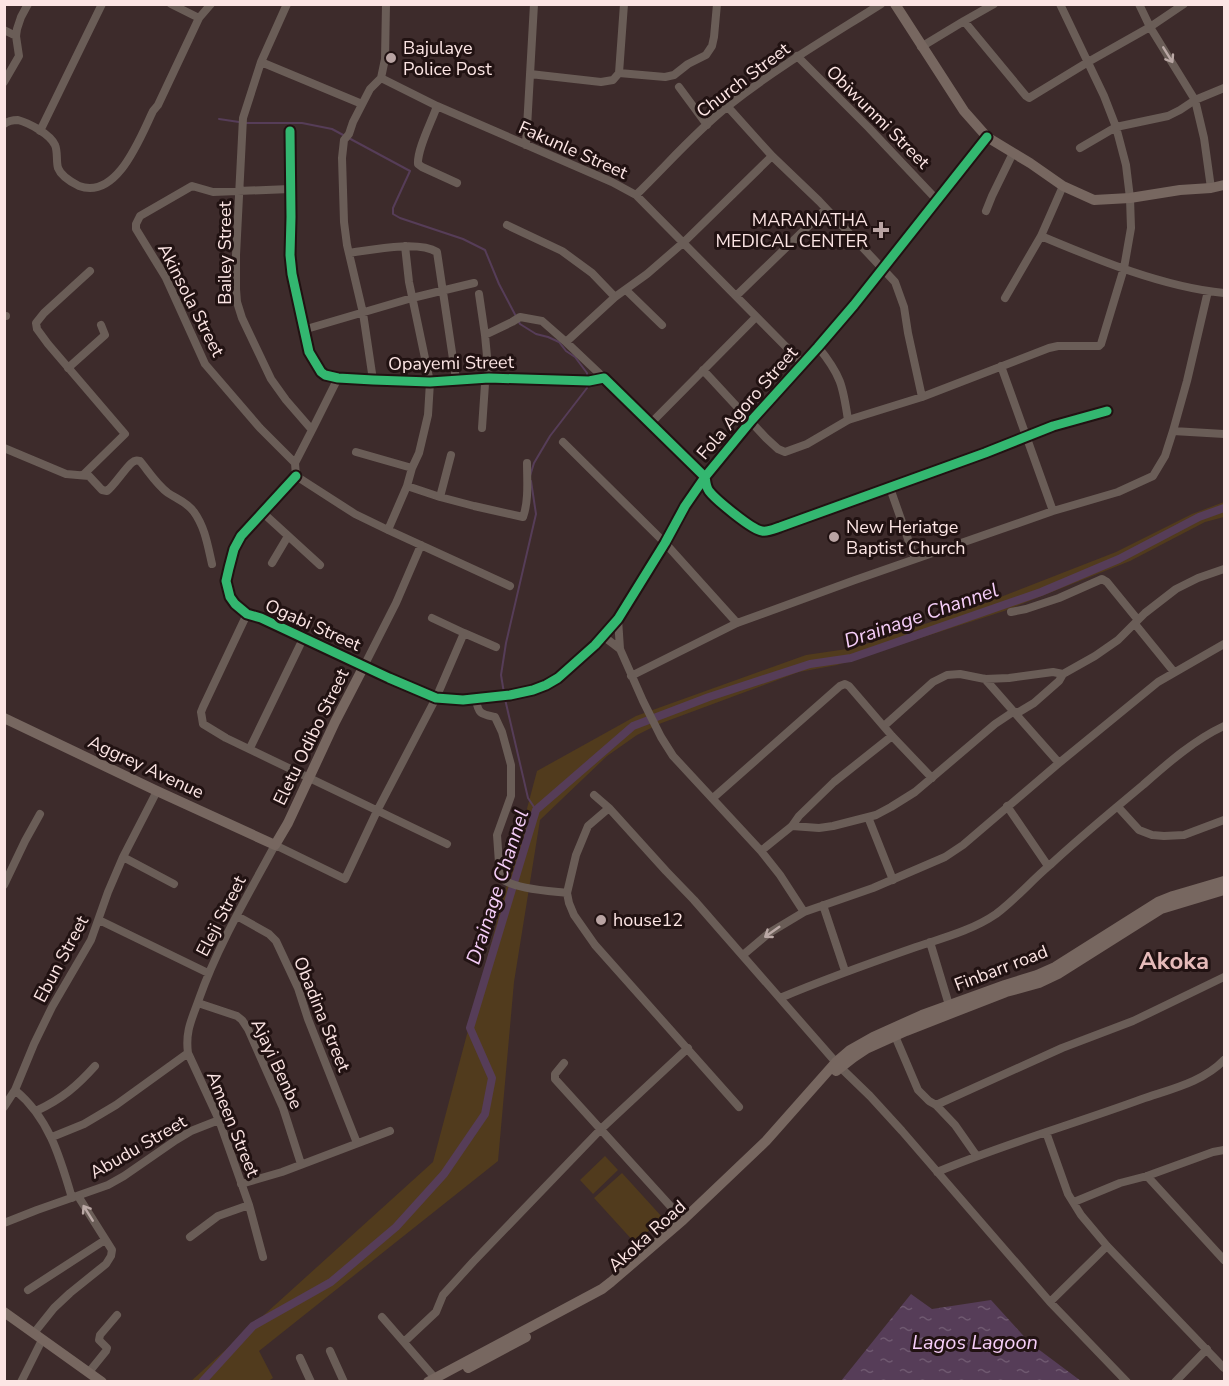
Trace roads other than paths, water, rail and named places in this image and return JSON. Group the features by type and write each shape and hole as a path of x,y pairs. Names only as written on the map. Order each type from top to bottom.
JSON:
{"street":[{"path":"4,82 19,56 16,36 21,17 28,4"},
{"path":"40,131 102,4"},
{"path":"171,4 199,18"},
{"path":"4,124 17,120 49,135 55,145 58,168 68,180 87,188 104,185 118,175 158,105 199,18 211,4"},
{"name":"Bailey Street","path":"287,4 261,63 243,121 236,289 242,318 271,379 312,430"},
{"path":"526,145 534,4"},
{"path":"530,74 601,82 613,80 619,73 624,4"},
{"path":"619,73 665,77 674,75 688,64 706,55 712,46 714,37 717,4"},
{"name":"Church Street","path":"636,195 728,106 797,56 881,4"},
{"path":"895,4 964,111 987,137 1063,186 1094,200 1130,198 1224,185"},
{"path":"921,47 982,8 994,4"},
{"path":"703,370 778,449 785,452 807,444 848,420 922,397 1049,348 1099,346 1101,344 1124,268 1131,228 1130,198 1116,127 1104,96 1060,4"},
{"path":"1139,4 1150,27 1195,100 1212,188"},
{"path":"964,21 1029,98 1150,27 1184,4"},
{"path":"373,380 363,313 344,222 342,158 346,137 353,122 370,89 381,78 385,59 385,5"},
{"path":"4,30 16,36"},
{"name":"Obiwunmi Street","path":"797,56 937,200"},
{"path":"261,63 362,104"},
{"name":"Fakunle Street","path":"381,78 437,106 612,182 636,195 802,363"},
{"path":"679,87 707,125"},
{"path":"1080,148 1116,127 1168,116 1195,100 1224,88"},
{"path":"437,106 417,158 418,164 457,183"},
{"path":"728,106 772,156 895,282 900,295 922,397"},
{"path":"290,131 290,255 303,330 412,298 474,283"},
{"name":"Fola Agoro Street","path":"364,666 436,698 463,700 498,697 533,690 558,678 618,619 685,506 705,477 751,421 884,270 987,137"},
{"path":"986,211 1013,153"},
{"path":"566,342 615,297 647,274 684,242 772,156"},
{"name":"Akinsola Street","path":"290,189 213,192 192,186 140,216 136,229 166,278 205,364 260,428 295,463"},
{"path":"1005,298 1041,236 1063,186"},
{"path":"736,296 826,209"},
{"path":"507,225 562,251 592,273 615,297"},
{"path":"1041,236 1124,268 1170,282 1224,293"},
{"path":"349,253 398,246 433,249 437,252 456,379"},
{"path":"388,530 407,486 428,415 429,382 412,298 405,246"},
{"path":"83,475 125,434 68,368 37,329 36,323 90,271"},
{"path":"626,290 662,325"},
{"path":"631,676 737,623 1053,511 1118,492 1153,476 1165,456 1173,431 1208,291"},
{"path":"479,294 489,378 485,384 482,428"},
{"path":"485,334 519,317 542,321 705,477 708,490 740,519 760,531 769,531 890,488 1053,426 1107,411"},
{"path":"650,424 756,317"},
{"path":"68,368 105,335 101,326"},
{"name":"Opayemi Street","path":"303,330 309,352 321,372 338,378 429,382 489,378 589,381 604,378"},
{"path":"818,347 832,363 839,376 848,420"},
{"path":"1001,366 1053,511"},
{"path":"247,614 230,597 226,580 234,549 241,536 296,477 295,463 338,378"},
{"path":"1173,431 1224,434"},
{"path":"563,442 665,543 737,623"},
{"path":"4,448 66,474 89,476 102,490 107,491 131,463 140,461 160,486 194,511 204,531 212,564"},
{"path":"356,452 412,468"},
{"path":"440,497 451,455"},
{"path":"407,486 474,506 523,516 525,514 527,463"},
{"path":"296,477 355,514 510,586"},
{"path":"890,488 915,559"},
{"path":"262,512 320,565"},
{"path":"272,563 288,536"},
{"name":"Eletu Odibo Street","path":"275,845 310,778 421,545"},
{"path":"792,826 819,828 868,817 891,807 915,792 995,724 1013,712 1019,712 1034,703 1059,681 1063,674 1118,640 1145,613 1176,589 1224,569"},
{"path":"1011,612 1059,598 1102,579 1107,582 1174,672"},
{"name":"Ogabi Street","path":"250,748 226,738 203,724 201,712 247,614 261,618 364,666"},
{"path":"432,618 496,647"},
{"path":"618,619 620,649 643,701 673,756 761,851 804,912"},
{"path":"275,845 345,879 377,811 436,698 464,633"},
{"path":"603,636 620,649"},
{"path":"742,955 769,933 804,912 894,880 945,857 963,845 1158,682 1224,644"},
{"path":"300,645 250,748 447,844"},
{"path":"884,726 941,677 960,674 985,679 1053,672 1063,674"},
{"path":"985,679 1059,763"},
{"path":"713,798 845,684 932,778"},
{"path":"476,699 477,709 481,714 495,717 511,765 511,796 497,835 500,877 507,882 528,888 567,893"},
{"name":"Aggrey Avenue","path":"4,718 275,845"},
{"path":"780,998 845,971 972,927 994,915 1048,866 1183,752 1224,726"},
{"path":"761,851 792,826 799,816 834,782 892,736"},
{"name":"Ebun Street","path":"4,1107 15,1090 43,1026 91,940 123,857 157,791"},
{"path":"594,795 609,808 694,900 838,1065 870,1096 1050,1302 1127,1382"},
{"path":"1007,806 1048,866"},
{"path":"1118,807 1139,830 1152,835 1184,835 1224,820"},
{"path":"609,808 588,826 576,855 567,893 574,915 595,945 739,1107"},
{"path":"4,885 40,814"},
{"path":"868,817 894,880"},
{"name":"Eleji Street","path":"198,1003 208,973 275,845"},
{"path":"123,857 174,884"},
{"name":"Finbarr road","path":"852,1053 903,1023 1055,967 1158,902 1224,881"},
{"name":"Finbarr road","path":"852,1053 867,1049 925,1023 1039,983 1058,974 1161,909 1224,890"},
{"path":"824,905 845,971"},
{"name":"Obadina Street","path":"237,916 269,934 276,941 298,988 357,1143"},
{"path":"99,920 208,973"},
{"path":"930,942 950,1005"},
{"path":"936,1104 1062,1048 1133,1021 1224,977"},
{"name":"Ameen Street","path":"198,1003 188,1028 186,1041 188,1053 219,1120 249,1205 263,1257"},
{"name":"Ajayi Benbe","path":"198,1003 237,1016 248,1029 283,1108 301,1164"},
{"path":"895,1036 918,1090 929,1101 936,1104 955,1125 976,1155"},
{"path":"404,1342 436,1311 450,1286 601,1129 688,1048"},
{"path":"52,1137 84,1124 117,1106 188,1053"},
{"path":"613,1285 766,1140 852,1053"},
{"path":"937,1172 976,1155 1106,1113 1200,1078 1224,1060"},
{"path":"564,1063 555,1074 555,1079 683,1220"},
{"name":"Akoka Road","path":"434,1380 493,1356 613,1285 754,1161 838,1065"},
{"path":"36,1111 62,1098 96,1066"},
{"path":"15,1090 36,1111 52,1137 75,1197 112,1253 106,1264 54,1308 38,1336 21,1382"},
{"name":"Abudu Street","path":"4,1223 108,1185 191,1131 219,1120"},
{"path":"241,1184 390,1131"},
{"path":"1046,1132 1068,1194 1081,1215 1107,1246 1224,1368"},
{"path":"1074,1202 1120,1183 1224,1150"},
{"path":"1147,1176 1224,1260"},
{"path":"190,1237 218,1216 249,1205"},
{"path":"28,1290 105,1240"},
{"path":"1050,1302 1107,1246"},
{"path":"4,1312 102,1382"},
{"path":"89,1372 107,1348 99,1340 100,1335 117,1315"},
{"path":"382,1317 434,1380"},
{"path":"1175,1382 1207,1349"},
{"path":"330,1351 344,1382"},
{"path":"300,1358 311,1382"}],"water":[{"name":"Lagos Lagoon","path":"911,1294 932,1309 991,1300 1030,1343 1081,1381 841,1381"}],"waterway":[{"path":"219,119 239,122"},
{"path":"245,123 302,123 332,129 410,171 393,208 393,214 463,239 485,250 499,284 520,324 536,334 559,342 575,357 587,373 587,388 550,436 534,463 530,476"},
{"path":"504,693 501,675 506,643 536,514 531,481"},
{"name":"Drainage Channel","path":"202,1382 253,1326 331,1282 396,1227 444,1174 485,1114 492,1078 470,1028 536,810 633,726 709,697 810,664 851,658 1041,592 1119,559 1199,517 1224,508"},
{"path":"505,699 528,798 536,810"}],"place":[{"name":"Bajulaye Police Post","path":"391,58"},
{"name":"MARANATHA MEDICAL CENTER","path":"881,230"},
{"name":"New Heriatge Baptist Church","path":"834,537"},
{"name":"house12","path":"601,920"}],"district":[{"name":"Akoka","path":"1174,961"}]}
